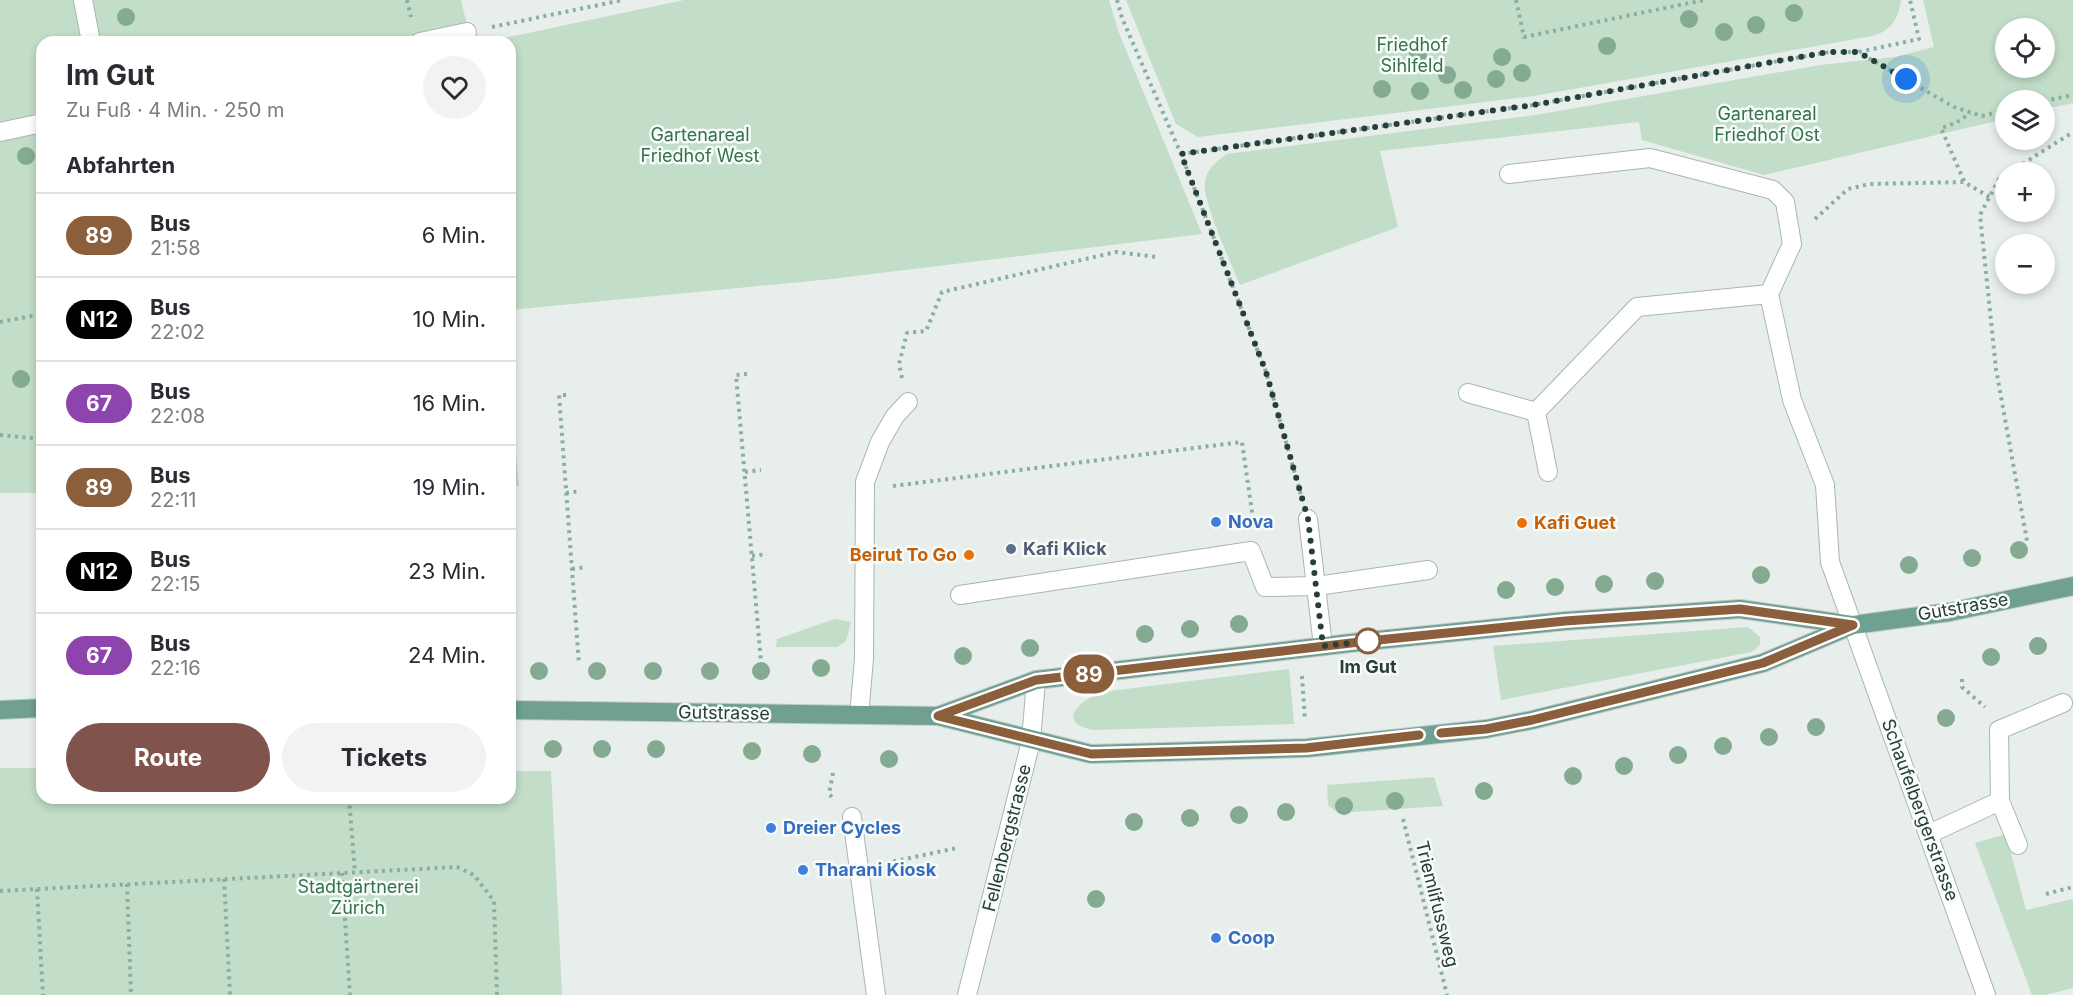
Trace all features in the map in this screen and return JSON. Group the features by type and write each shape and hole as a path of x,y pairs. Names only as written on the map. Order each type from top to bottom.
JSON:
{"main road":[{"name":"Gutstrasse","path":"516,710 938,716 1031,741 1091,754 1306,748 1486,729 1763,663 1853,625 1950,612 2073,586"},
{"name":"Gutstrasse","path":"938,716 1036,680 1323,646 1565,621 1740,609 1853,625"},
{"path":"0,710 36,708"}],"street":[{"path":"83,0 91,36"},
{"path":"448,36 467,32"},
{"path":"0,132 36,124"},
{"path":"1509,174 1650,158 1773,190 1785,202 1792,244 1769,294 1637,307 1536,412"},
{"name":"Schaufelbergerstrasse","path":"1769,294 1792,400 1825,485 1830,562 1986,995"},
{"path":"1468,393 1536,412"},
{"path":"859,715 864,658 865,482 880,442 895,416 908,402"},
{"path":"1536,412 1548,472"},
{"path":"1308,519 1323,646"},
{"path":"960,595 1251,551 1265,587 1317,586 1428,570"},
{"name":"Fellenbergstrasse","path":"967,995 1031,741 1036,680"},
{"path":"2018,846 2000,801 1999,730 2062,703"},
{"path":"1929,834 2000,801"},
{"path":"852,817 876,995"}],"path":[{"path":"467,32 623,0"},
{"path":"1118,0 1122,18 1181,154 1266,372 1308,519"},
{"path":"1516,0 1524,37 1704,0"},
{"path":"1181,154 1533,105 1828,52 1858,52 1918,39 1910,0"},
{"path":"1858,52 1954,107 1982,116 1995,113"},
{"path":"2055,98 2073,94"},
{"path":"1964,182 1941,128 1956,123 1970,112"},
{"path":"2026,162 2073,132"},
{"path":"1790,230 1818,218 1848,189 1870,184 1964,182 1990,197"},
{"path":"1995,187 1980,215 1995,357 2027,541"},
{"path":"908,402 899,364 907,333 926,330 942,292 1116,252 1157,257"},
{"path":"0,322 36,315"},
{"path":"747,374 736,375 761,662"},
{"path":"566,395 559,395 579,664"},
{"path":"0,435 36,438"},
{"path":"866,493 885,487 1242,442 1255,530 1251,551"},
{"path":"745,472 761,470"},
{"path":"566,493 581,491"},
{"path":"752,556 767,554"},
{"path":"572,569 587,567"},
{"path":"1302,668 1305,721"},
{"path":"1962,679 1962,687 2008,726"},
{"path":"349,804 355,872"},
{"name":"Triemlifussweg","path":"1403,819 1447,995"},
{"path":"859,869 957,848"},
{"path":"0,891 457,867 474,875 494,901 497,995"},
{"path":"342,873 350,995"},
{"path":"224,879 230,995"},
{"path":"127,884 131,995"},
{"path":"2046,894 2073,887"},
{"path":"37,889 43,995"}],"green space":[{"path":"0,0 461,0 470,36 36,36 36,493 0,493"},
{"name":"Gartenareal Friedhof West","path":"684,0 1109,0 1119,33 1202,234 831,279 516,309 514,36"},
{"name":"Friedhof Sihlfeld","path":"1126,0 1901,0 1898,14 1891,25 1881,33 1867,37 1534,96 1198,137 1176,124"},
{"name":"Gartenareal Friedhof Ost","path":"1923,0 2073,0 2073,103 2055,107 2055,90 1995,90 1995,121 1764,175 1642,140 1639,122 1380,151 1398,227 1240,285 1205,192 1206,178 1210,170 1227,154 1536,115 1820,65 1895,57 1934,47"},
{"path":"516,453 519,486 516,486"},
{"path":"835,619 851,622 846,641 837,647 776,647 777,639"},
{"path":"1748,627 1760,637 1760,645 1752,652 1501,700 1493,646"},
{"path":"1289,669 1294,724 1093,730 1081,726 1075,722 1073,717 1080,705 1102,692"},
{"name":"Stadtgärtnerei Zürich","path":"0,768 36,768 36,804 516,804 516,771 551,771 562,995 0,995"},
{"path":"1434,777 1443,806 1338,813 1328,805 1327,785"},
{"path":"2006,834 2026,910 2073,899 2073,988 2045,995 2032,995 1975,843"}],"bus line":[{"name":"89","path":"1419,735 1306,748 1091,754 1031,741 938,716 1036,680 1323,646 1565,621 1740,609 1853,625 1763,663 1532,720 1486,729 1441,733"}],"place":[{"name":"Nova","path":"1216,522"},
{"name":"Kafi Guet","path":"1522,523"},
{"name":"Kafi Klick","path":"1011,549"},
{"name":"Beirut To Go","path":"969,555"},
{"name":"Im Gut","path":"1368,641"},
{"name":"Dreier Cycles","path":"771,828"},
{"name":"Tharani Kiosk","path":"803,870"},
{"name":"Coop","path":"1216,938"}],"route":[{"path":"1368,641 1323,646 1308,519 1266,372 1181,154 1533,105 1828,52 1858,52 1906,79"}]}
